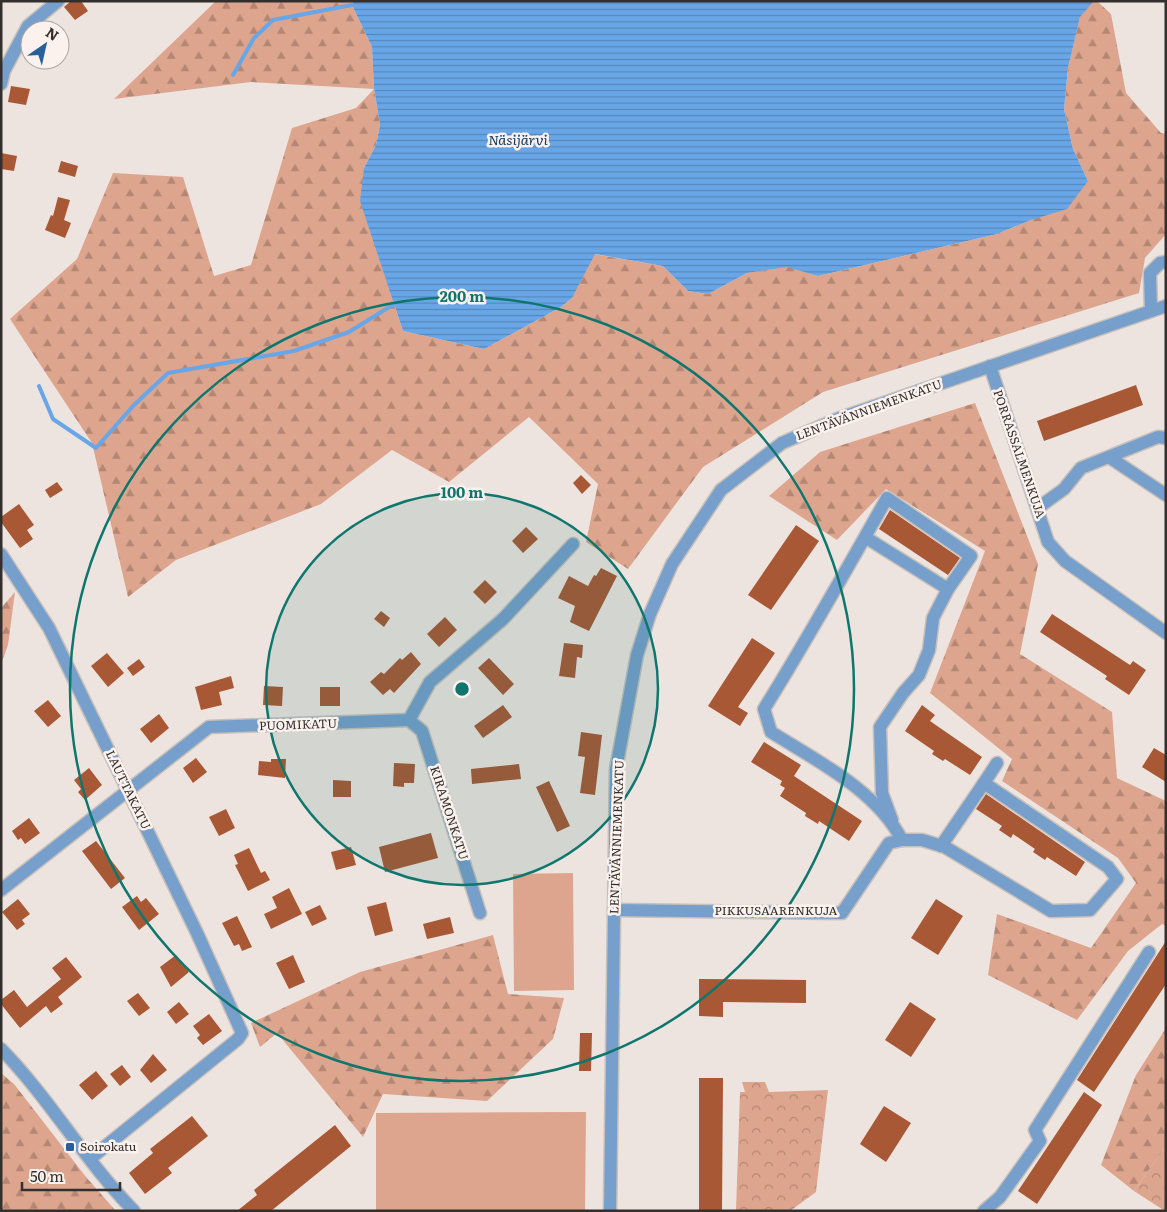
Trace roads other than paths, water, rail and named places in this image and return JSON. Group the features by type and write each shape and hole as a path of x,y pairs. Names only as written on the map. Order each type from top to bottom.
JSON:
{"street":[{"path":"1,84 4,71 28,26 58,1"},
{"path":"1151,311 1150,273 1160,263 1166,262"},
{"name":"LENTÄVÄNNIEMENKATU","path":"610,1211 616,769 637,656 650,614 672,564 721,490 782,442 840,418 1166,306"},
{"name":"PORRASSALMENKUJA","path":"990,366 1039,507 1048,542 1065,561 1166,634"},
{"path":"1039,507 1064,489 1081,468 1158,437 1166,438"},
{"path":"1109,457 1166,495"},
{"path":"894,824 870,800 834,772 771,732 764,709 806,642 888,498 971,556 948,589 933,618 929,650 919,675 902,693 880,727 882,793 894,824 902,840 922,840 941,846 1051,911 1090,910 1117,879 1108,868 984,784"},
{"path":"865,537 948,589"},
{"path":"408,720 430,682 503,620 573,544"},
{"name":"LAUTTAKATU","path":"1,554 49,628 72,678 129,790 242,1033 238,1039 91,1158"},
{"name":"PUOMIKATU","path":"1,890 209,727 408,720"},
{"name":"KIRAMONKATU","path":"408,720 422,731 480,913"},
{"path":"941,846 997,763"},
{"name":"PIKKUSAARENKUJA","path":"614,910 842,913 890,843 902,840"},
{"path":"984,1211 1000,1198 1040,1141 1035,1130 1149,952"},
{"path":"1,1049 91,1158 117,1193 134,1211"}],"water":[{"name":"Näsijärvi","path":"353,1 1094,1 1080,17 1068,68 1064,109 1073,149 1088,181 1067,209 1031,220 997,234 818,276 787,267 747,273 708,294 688,291 663,266 595,254 572,298 561,307 484,349 403,331 360,201 364,168 376,145 380,125 374,88 372,47 352,5"}],"waterway":[{"path":"233,75 254,38 273,20 352,5"},
{"path":"39,386 53,419 96,448 134,405 168,373 294,351 349,332 394,304"}],"place":[{"name":"Soirokatu","path":"70,1147"}]}
